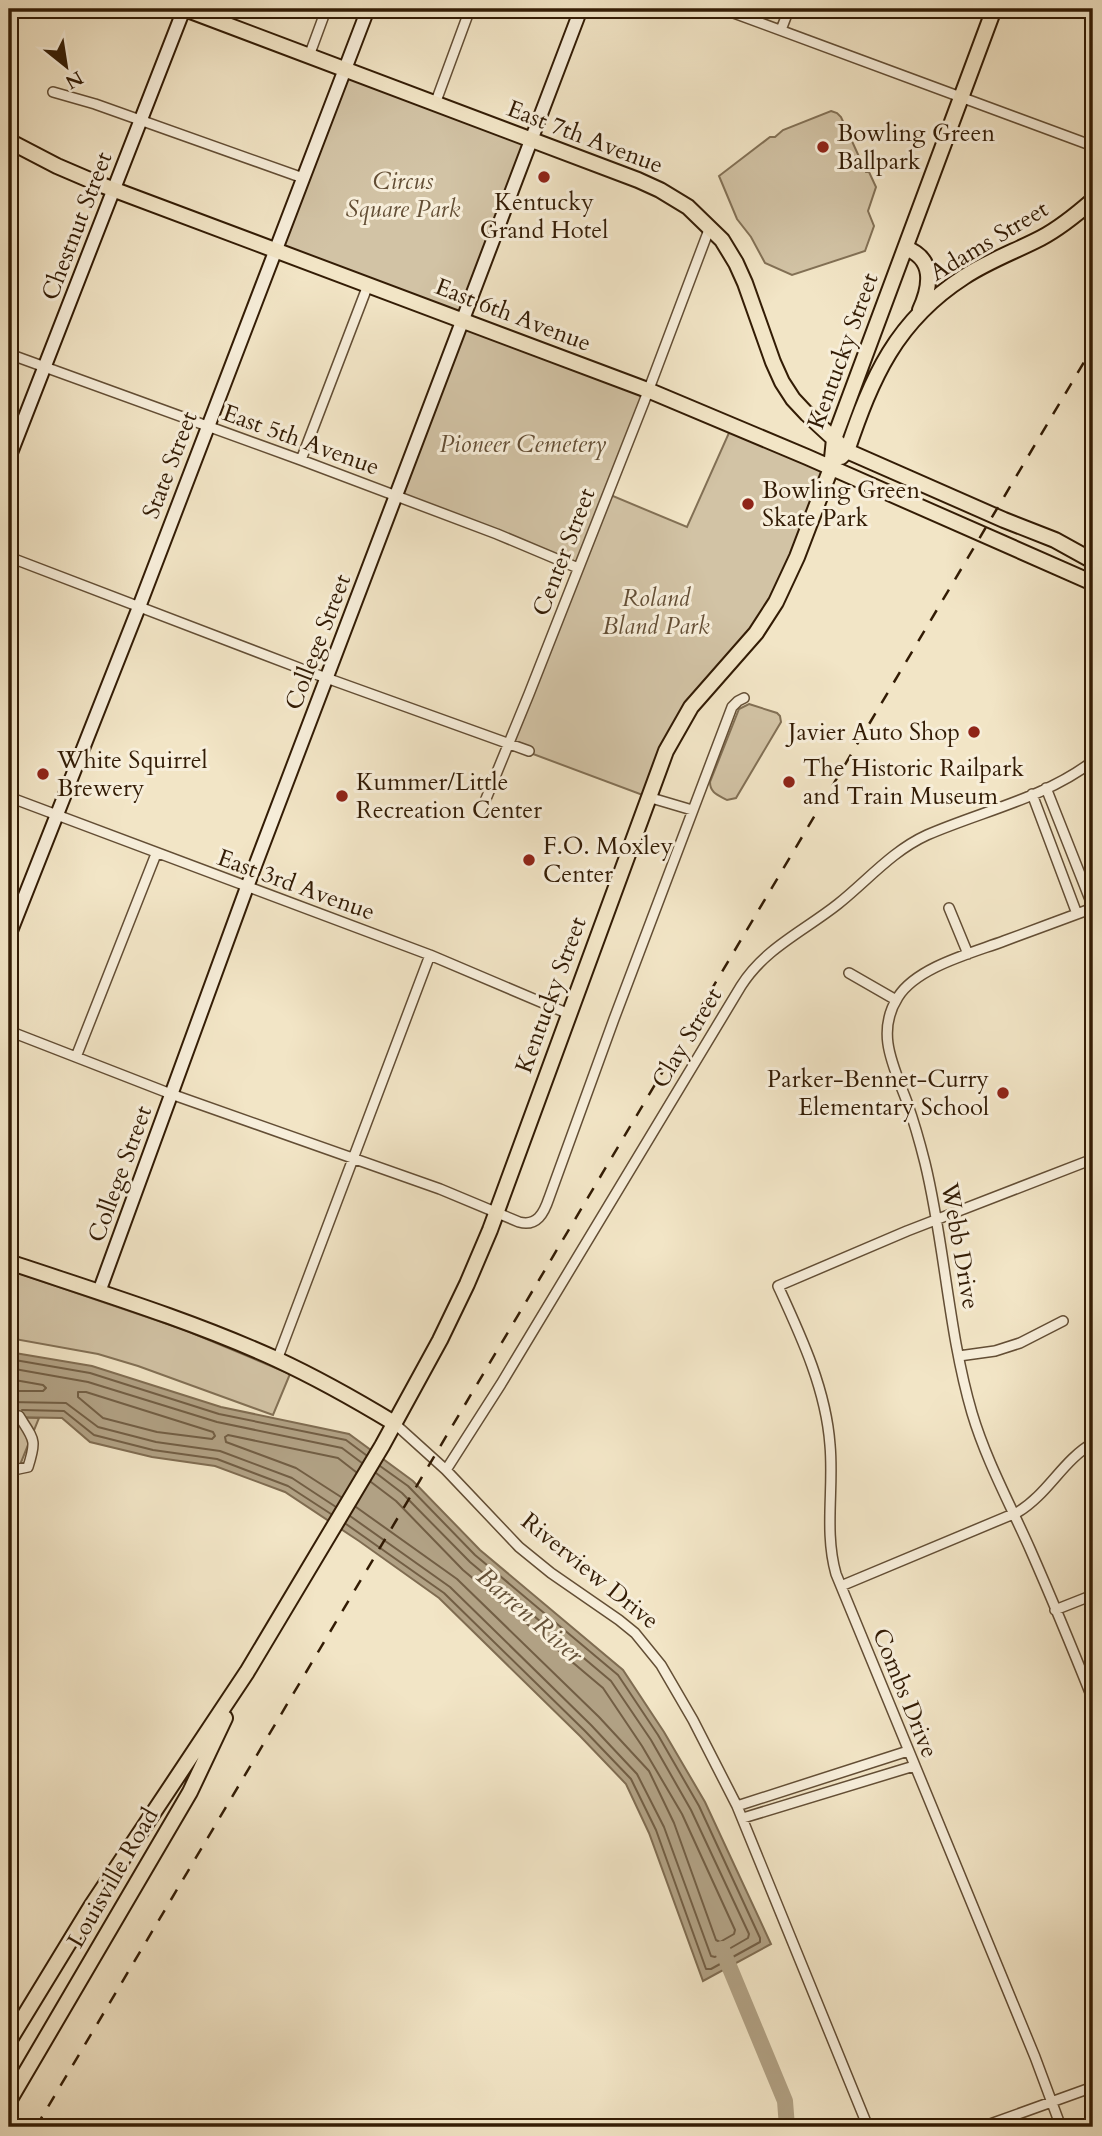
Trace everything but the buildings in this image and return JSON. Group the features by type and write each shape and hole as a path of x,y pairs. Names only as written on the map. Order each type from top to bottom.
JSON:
{"main road":[{"name":"East 7th Avenue","path":"184,9 531,139 660,190 688,207 722,240 736,263 782,382 793,399 847,451"},
{"name":"Kentucky Street","path":"394,1423 457,1308 497,1212 666,751 686,714 756,633 776,602 796,558 831,468 834,439 994,9"},
{"name":"East 6th Avenue","path":"9,141 51,164 114,189 648,390 1093,583"},
{"name":"Adams Street","path":"831,468 847,451 863,402 878,370 898,339 919,314 965,276 1060,227 1093,200"},
{"path":"905,248 921,258 928,275 928,292 919,314"},
{"path":"847,451 1055,540 1093,561"},
{"name":"Riverview Drive","path":"9,1262 197,1326 341,1391 394,1423"},
{"name":"Louisville Road","path":"9,2041 92,1905 247,1672 394,1423"},
{"name":"Louisville Road","path":"10,2096 190,1792 247,1672"}],"street":[{"name":"Chestnut Street","path":"9,458 184,9"},
{"path":"309,56 324,9"},
{"name":"State Street","path":"9,936 12,920 138,607 368,9"},
{"path":"435,104 471,9"},
{"name":"College Street","path":"99,1293 247,887 581,9"},
{"path":"723,9 1093,146"},
{"path":"781,30 789,9"},
{"path":"54,92 303,178"},
{"name":"Center Street","path":"481,811 648,390 709,227"},
{"path":"301,460 368,285"},
{"name":"East 5th Avenue","path":"9,354 301,460 497,534 578,568"},
{"path":"9,556 326,678 529,751"},
{"path":"9,1031 172,1094 440,1189 519,1222 530,1224 541,1216 549,1198 732,707 744,698"},
{"name":"Clay Street","path":"446,1470 757,963 778,945 834,907 909,845 1046,788 1070,777 1093,761"},
{"path":"849,973 896,1000 905,987 918,977 968,954 1093,908 1046,788"},
{"path":"1032,794 1077,914"},
{"name":"East 3rd Avenue","path":"9,797 430,956 569,1014"},
{"path":"648,797 692,810"},
{"path":"76,1057 156,854"},
{"path":"949,908 968,954"},
{"path":"277,1360 430,956"},
{"name":"Webb Drive","path":"896,1000 888,1021 888,1048 923,1157 959,1356 978,1429 989,1461 1093,1700"},
{"path":"936,1220 1093,1159"},
{"name":"Combs Drive","path":"936,1220 778,1286 813,1367 829,1432 830,1550 841,1586 1030,2044 1061,2127"},
{"path":"959,1356 1020,1343 1063,1321"},
{"path":"9,1471 27,1466 34,1446 19,1416"},
{"name":"Riverview Drive","path":"394,1423 446,1470 527,1553 619,1620 648,1648 672,1682 743,1818 868,2127"},
{"path":"841,1586 1014,1514 1040,1496 1071,1461 1093,1443"},
{"path":"1055,1611 1093,1595"},
{"path":"737,1805 908,1751"},
{"path":"743,1818 914,1766"},
{"path":"982,2127 1093,2087"}],"green space":[{"name":"Circus Square Park","path":"345,70 531,140 463,320 275,250"},
{"path":"831,111 841,117 866,172 869,172 876,187 868,211 874,226 865,251 792,275 765,263 751,237 737,219 719,176 770,137"},
{"name":"Roland Bland Park","path":"463,320 650,391 608,494 687,527 732,426 831,468 776,602 703,693 648,797 509,745 578,568 396,496"},
{"path":"749,704 777,713 781,722 736,798 727,800 713,791 710,782 739,709"},
{"path":"9,1270 185,1330 290,1374 273,1415 98,1354 9,1338"},
{"path":"9,1417 39,1418 9,1492"}],"water":[{"path":"9,1352 92,1366 221,1407 349,1434 413,1481 480,1550 623,1670 664,1732 705,1802 771,1944 703,1981 649,1833 626,1784 439,1598 285,1492 215,1466 152,1457 90,1442 62,1418 9,1417"}],"waterway":[{"name":"Barren River","path":"722,1949 785,2101 787,2127"}],"railway":[{"path":"36,2127 1093,347"}],"place":[{"name":"Bowling Green Ballpark","path":"823,147"},
{"name":"Kentucky Grand Hotel","path":"544,177"},
{"name":"Bowling Green Skate Park","path":"748,504"},
{"name":"Javier Auto Shop","path":"974,732"},
{"name":"White Squirrel Brewery","path":"43,774"},
{"name":"The Historic Railpark and Train Museum","path":"789,782"},
{"name":"Kummer/Little Recreation Center","path":"342,796"},
{"name":"F.O. Moxley Center","path":"529,860"},
{"name":"Parker-Bennet-Curry Elementary School","path":"1003,1093"}],"park label":[{"name":"Pioneer Cemetery","path":"523,444"}]}
